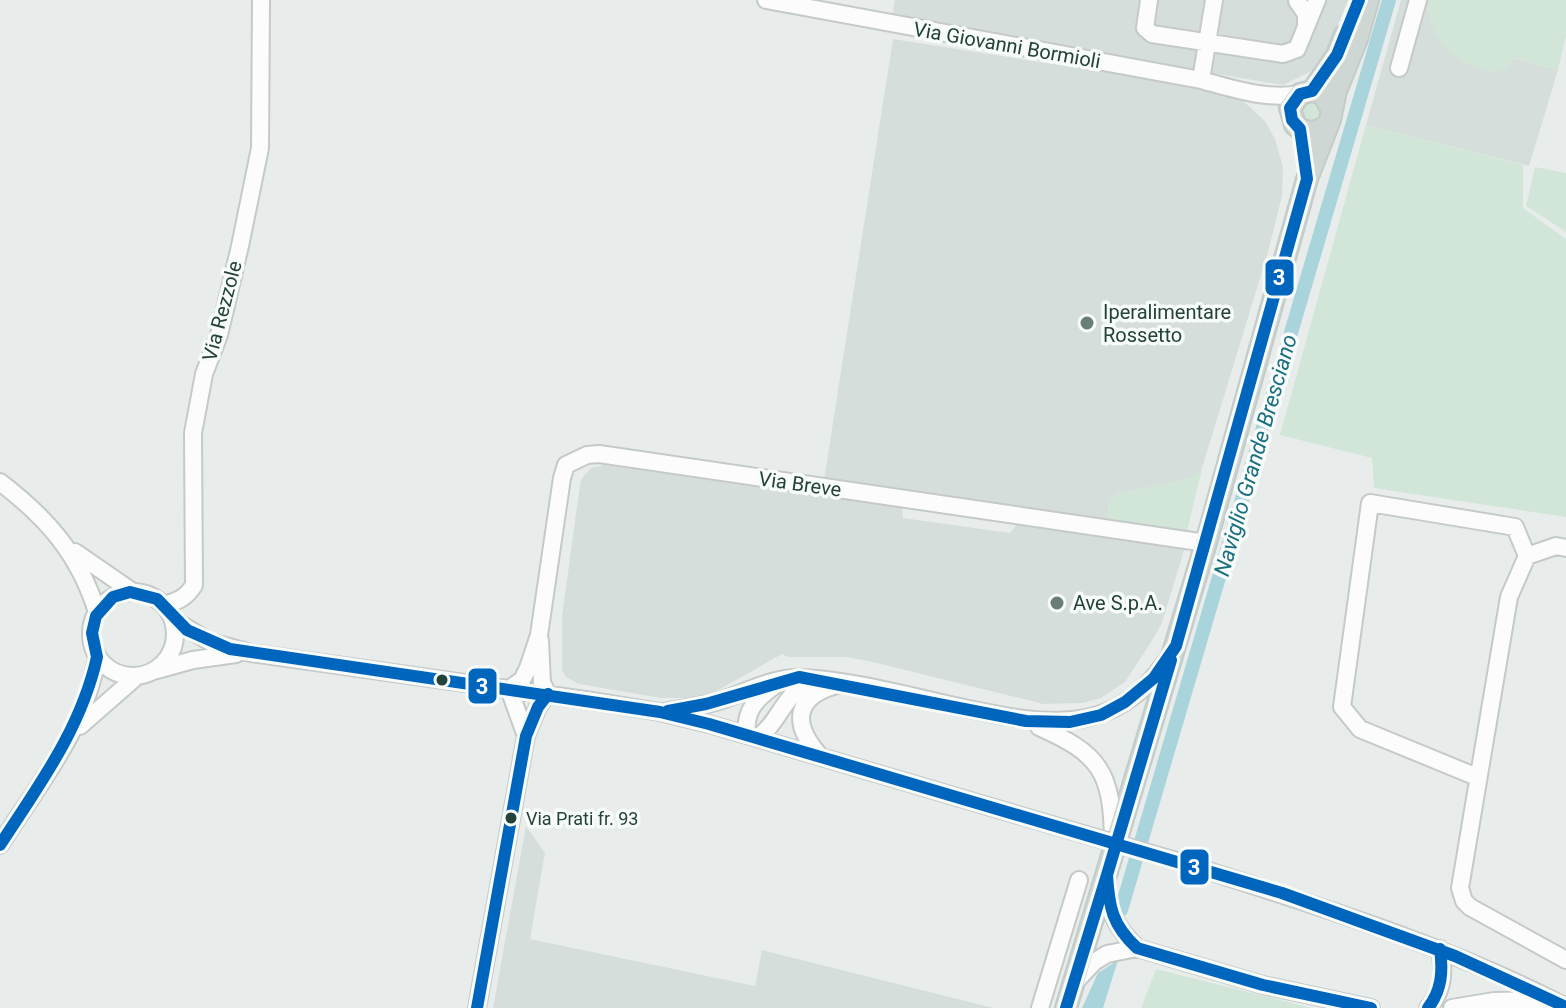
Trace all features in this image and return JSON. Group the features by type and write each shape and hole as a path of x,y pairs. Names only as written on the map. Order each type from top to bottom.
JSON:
{"main road":[{"path":"1307,179 1290,108 1337,55 1359,0"},
{"path":"1066,1008 1206,543 1307,179 1368,0"},
{"path":"1306,92 1323,94 1329,117"},
{"path":"1296,124 1317,132 1329,117"}],"street":[{"name":"Via Rezzole","path":"164,605 188,595 194,585 193,433 204,374 219,335 260,148 261,0"},
{"name":"Via Giovanni Bormioli","path":"766,0 1201,80 1248,92"},
{"path":"1149,0 1145,28 1148,32 1288,54 1297,49 1317,0"},
{"path":"1201,80 1214,0"},
{"path":"1296,0 1306,14 1306,25"},
{"path":"1399,68 1418,0"},
{"path":"1248,92 1276,96 1306,92"},
{"path":"1248,92 1272,104 1296,124"},
{"name":"Via Breve","path":"539,635 562,478 566,465 587,455 599,454 1206,543"},
{"path":"0,482 40,516 67,546 85,578 97,612"},
{"path":"1477,777 1360,729 1342,707 1370,503 1515,527 1527,556 1509,597 1460,888 1470,907 1566,960"},
{"path":"67,546 133,592"},
{"path":"1527,556 1556,546 1566,548"},
{"path":"0,845 68,739 88,700 97,657 91,634 97,612 113,597 133,592 145,593 164,605 174,620 210,642 251,653 660,712 752,736 1187,864 1395,931 1560,1004"},
{"path":"156,671 171,654 175,643 174,620"},
{"path":"509,689 522,680 539,635"},
{"path":"539,635 542,683 548,694"},
{"path":"660,712 706,704 799,677 1026,721 1070,722 1108,711 1125,702 1147,685 1176,646"},
{"path":"68,739 100,706 136,677 203,659 251,653"},
{"path":"97,657 114,672 136,677"},
{"path":"752,736 770,727 794,691 822,680"},
{"path":"752,736 747,720 752,706 778,682"},
{"path":"822,758 804,737 802,711 819,691 843,684"},
{"path":"509,689 526,736"},
{"path":"477,1008 526,736 538,707 548,694"},
{"path":"1026,721 1074,743 1096,763 1110,801 1113,854"},
{"path":"1107,875 1106,892 1112,916 1125,937 1137,948 1250,982 1371,1008"},
{"path":"1040,1008 1079,880"},
{"path":"1073,986 1094,962 1107,954 1137,948"},
{"path":"1428,1008 1441,988 1443,969 1440,949"},
{"path":"1452,1008 1494,1001 1560,1004"}],"shaded area":[{"path":"895,0 1348,0 1324,60 1310,72 1283,85 892,20"},
{"path":"1401,0 1428,0 1428,11 1506,69 1514,58 1558,70 1529,166 1366,125"},
{"path":"893,39 1188,85 1241,99 1264,120 1275,139 1283,167 1282,196 1203,465 1197,474 1187,479 1117,494 1109,499 1108,516 1111,521 824,480"},
{"path":"605,465 902,508 903,518 1010,533 1017,524 1185,547 1162,623 1125,682 1101,698 1082,703 1043,704 873,662 846,657 788,657 782,654 713,693 691,698 661,698 579,684 566,677 562,670 562,616 580,485 591,468"},
{"path":"526,826 545,853 530,939 755,986 762,950 994,1008 493,1008"}],"green space":[{"path":"1428,0 1566,0 1566,36 1558,70 1515,58 1507,68 1494,72 1460,60 1436,34"},
{"path":"1312,99 1322,107 1322,117 1314,124 1303,122 1299,107"},
{"path":"1366,125 1523,165 1523,208 1566,239 1566,517 1374,488 1372,458 1280,435"},
{"path":"1535,167 1566,173 1566,232 1526,206"},
{"path":"1203,465 1187,531 1183,534 1111,521 1108,516 1109,499 1117,494 1187,479 1197,474"},
{"path":"1156,969 1312,1008 1141,1008"}],"water":[{"path":"1118,960 1103,1008 1082,1008 1098,973"}],"waterway":[{"name":"Naviglio Grande Bresciano","path":"1121,910 1389,0"}],"transit line":[{"name":"3","path":"668,711 706,704 799,677 1026,721 1070,722 1101,715 1125,702 1154,678 1176,646 1307,179 1300,129 1292,120 1290,108 1300,94 1312,91 1337,55 1359,0"},
{"name":"3","path":"97,657 92,633 96,616 113,597 130,592 157,599 187,630 230,649 660,712 1282,893 1455,956 1566,1007"},
{"name":"3","path":"0,845 70,732 97,657"},
{"name":"3","path":"1171,660 1107,875 1109,897 1117,923 1137,948 1263,985 1371,1008"},
{"name":"3","path":"477,1008 526,736 538,707 548,694"},
{"name":"3","path":"1066,1008 1107,875"},
{"name":"3","path":"1428,1008 1440,980 1440,949"}],"place":[{"name":"Iperalimentare Rossetto","path":"1087,323"},
{"name":"Ave S.p.A.","path":"1057,603"},
{"name":"Via Prati fr. 93","path":"511,818"}]}
